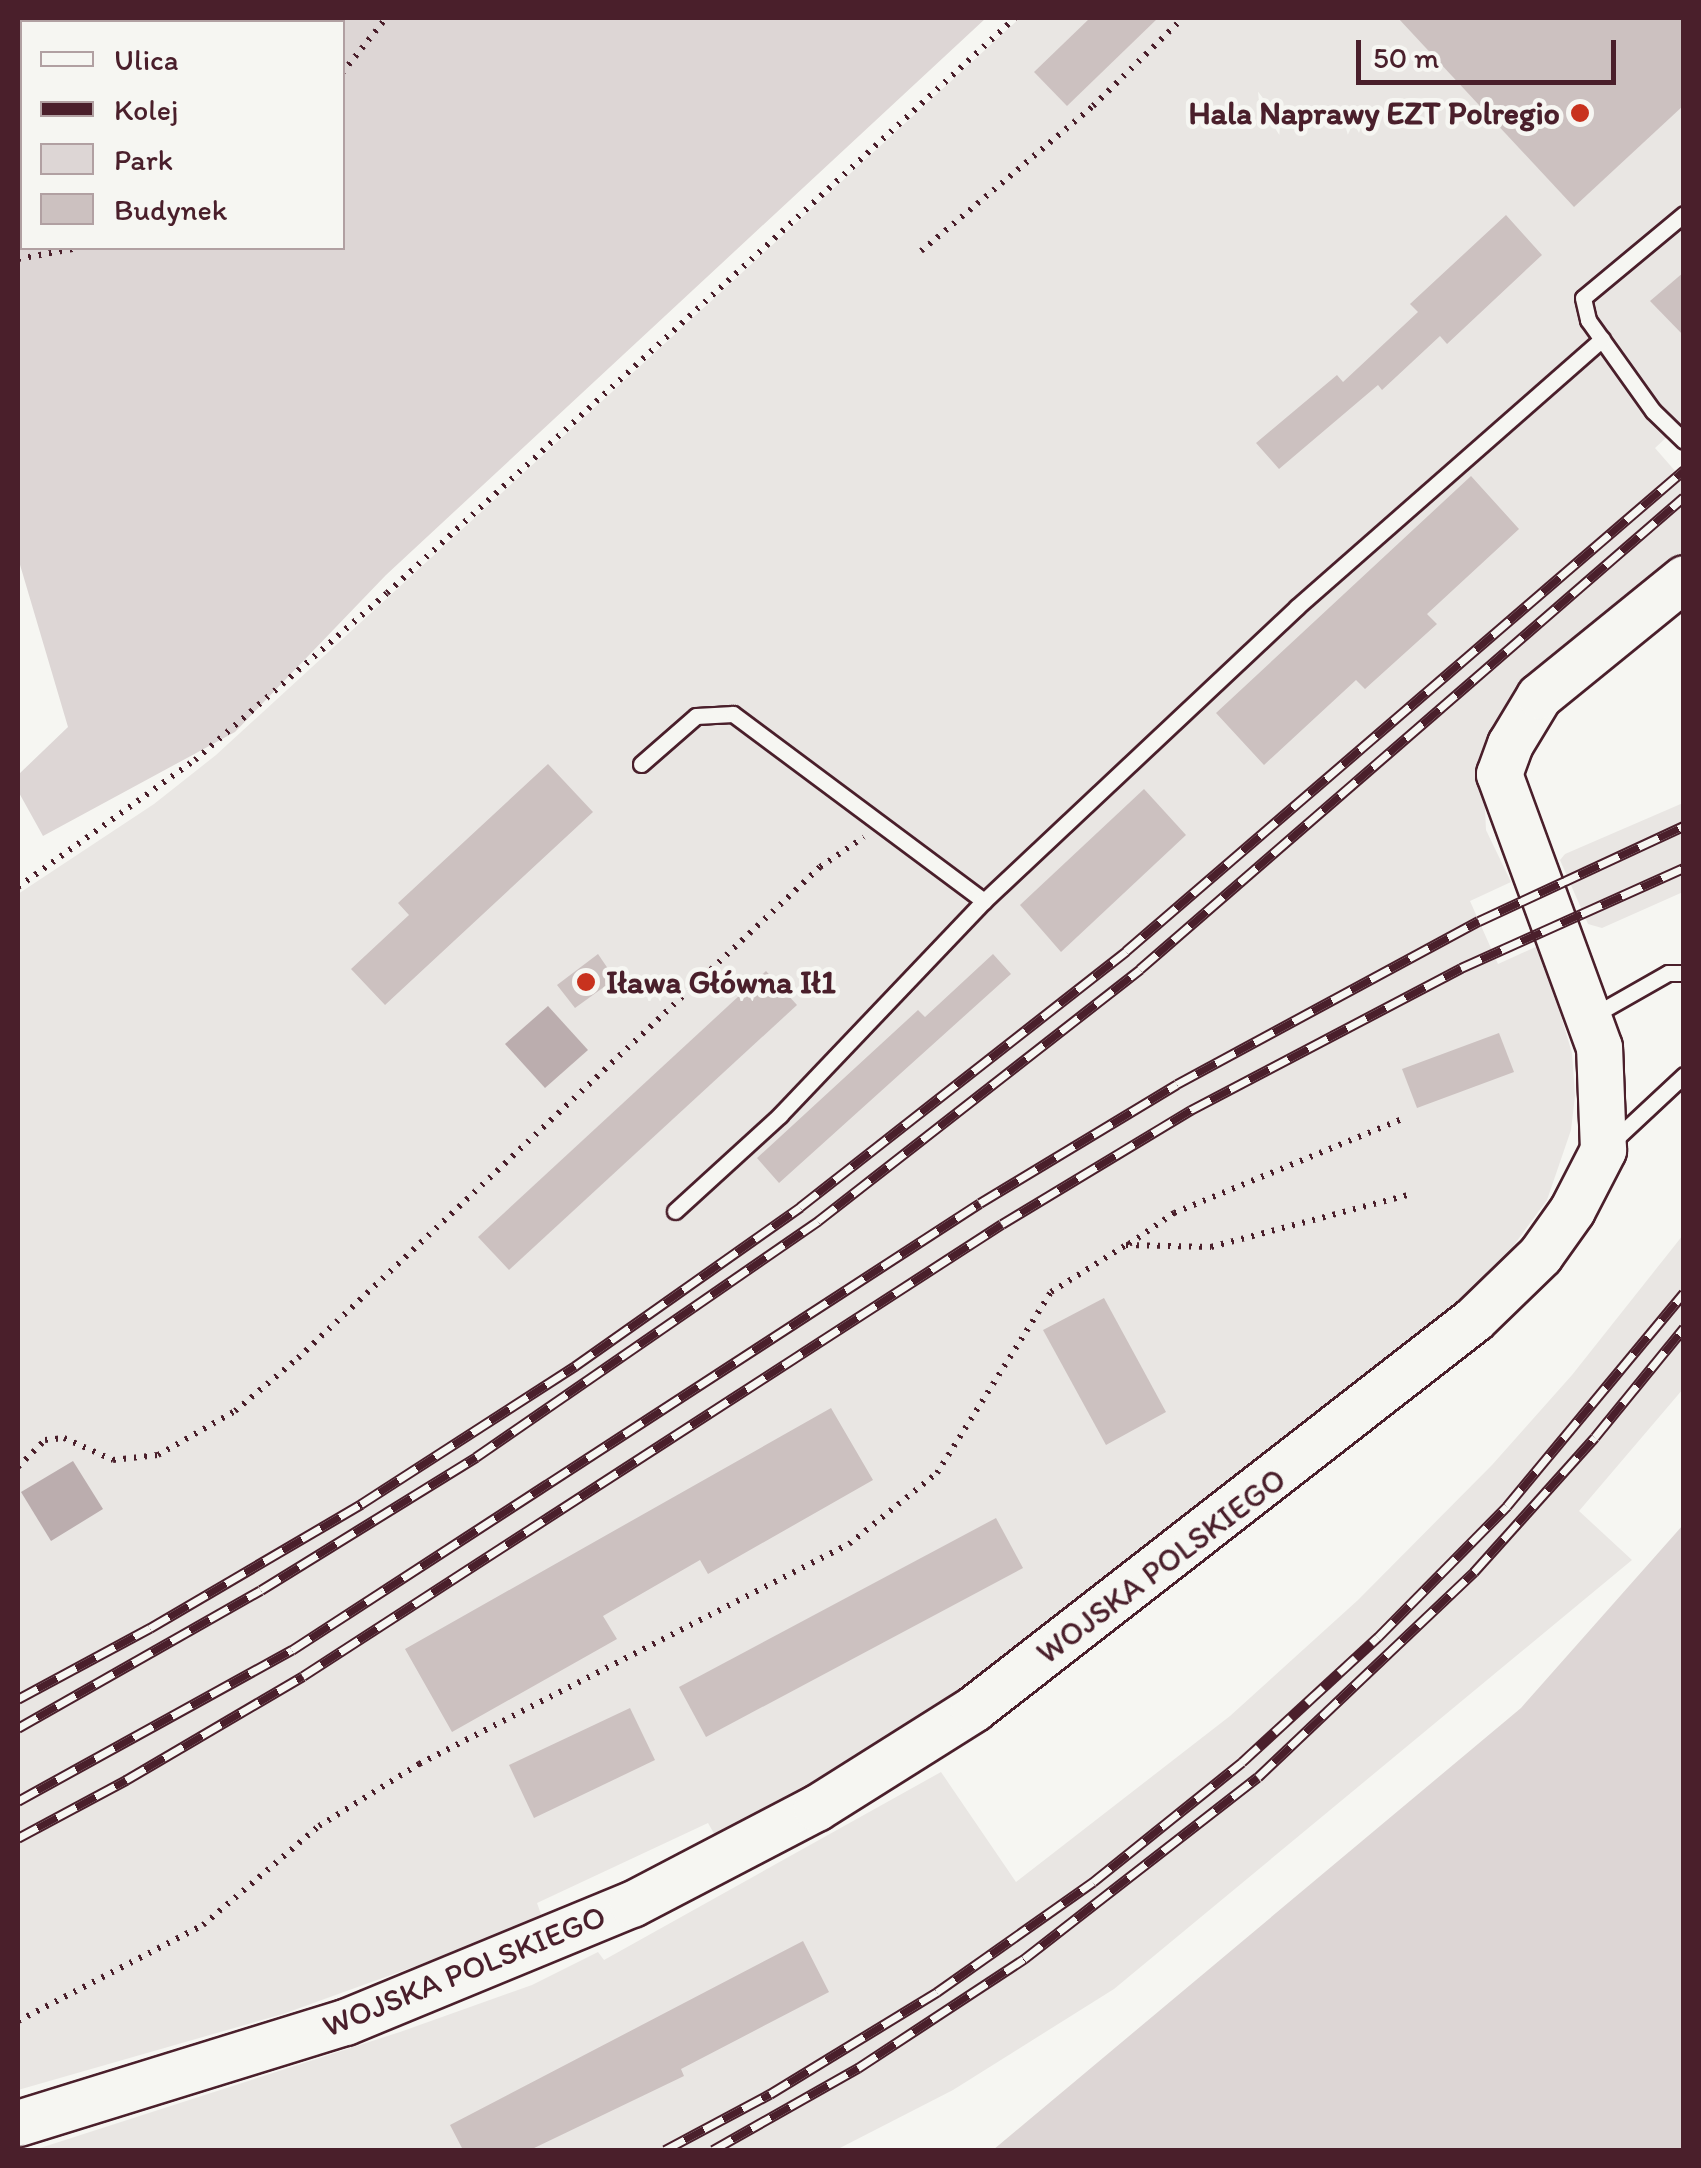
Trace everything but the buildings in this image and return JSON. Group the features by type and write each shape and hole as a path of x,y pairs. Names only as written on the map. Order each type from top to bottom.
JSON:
{"street":[{"name":"WOJSKA POLSKIEGO","path":"18,2122 344,2022 632,1904 816,1808 973,1709 1474,1320 1540,1255 1572,1210 1603,1150 1599,1047 1499,774 1510,744 1539,696 1684,578"}],"lane":[{"path":"1684,214 1583,298 1588,320 1602,340 1653,411 1684,441"},
{"path":"676,1211 780,1115 984,901 1311,594 1602,340"},
{"path":"641,764 696,716 733,714 984,901"},
{"path":"1588,1018 1668,973 1684,972"},
{"path":"1603,1150 1684,1074"}],"path":[{"path":"345,70 386,18"},
{"path":"18,888 210,747 387,592 1016,18"},
{"path":"921,250 1093,106 1182,18"},
{"path":"18,259 67,250"},
{"path":"18,1467 44,1440 64,1438 113,1460 158,1456 235,1411 298,1358 820,867 882,825"},
{"path":"18,2022 203,1925 319,1826 418,1764 849,1544 937,1473 1051,1292 1174,1213 1405,1118"},
{"path":"1126,1246 1211,1248 1412,1194"}],"shaded area":[{"path":"1020,18 1683,18 1683,422 1655,448 1683,480 1683,556 1537,683 1483,767 1486,830 1511,882 1470,901 1498,964 1540,945 1572,1053 1575,1096 1571,1130 1547,1200 1503,1260 1434,1323 1033,1644 852,1764 716,1837 708,1823 537,1903 543,1920 283,2014 18,2090 18,894 154,804 216,755"},
{"path":"1683,803 1683,892 1602,928 1588,924 1560,860 1565,854"},
{"path":"548,1006 588,1050 545,1088 505,1044"},
{"path":"1683,1235 1683,1389 1579,1511 1632,1560 1114,1989 953,2090 836,2150 34,2150 400,2032 532,1985 598,1952 604,1960 941,1772 1016,1882 1230,1716 1358,1600 1492,1465 1572,1375"},
{"path":"73,1461 103,1509 51,1541 21,1492"}],"green space":[{"path":"986,18 386,575 235,732 43,836 18,791 18,775 68,727 18,558 20,208 20,250 345,250 345,20 102,20"},
{"path":"1683,1525 1683,2150 993,2150 1521,1708"}],"railway":[{"path":"18,1699 150,1628 361,1504 575,1366 800,1207 1126,951 1684,470"},
{"path":"18,1728 261,1590 476,1457 818,1221 1140,969 1684,497"},
{"path":"18,1801 292,1650 980,1203 1177,1084 1479,921 1684,826"},
{"path":"18,1838 303,1676 1002,1224 1191,1110 1461,968 1684,868"},
{"path":"665,2150 770,2094 937,1992 1093,1882 1242,1762 1378,1637 1507,1506 1684,1293"},
{"path":"713,2150 858,2068 1024,1959 1258,1777 1474,1572 1595,1437 1684,1328"}],"place":[{"name":"Hala Naprawy EZT Polregio","path":"1580,113"},
{"name":"Iława Główna Ił1","path":"586,982"}]}
